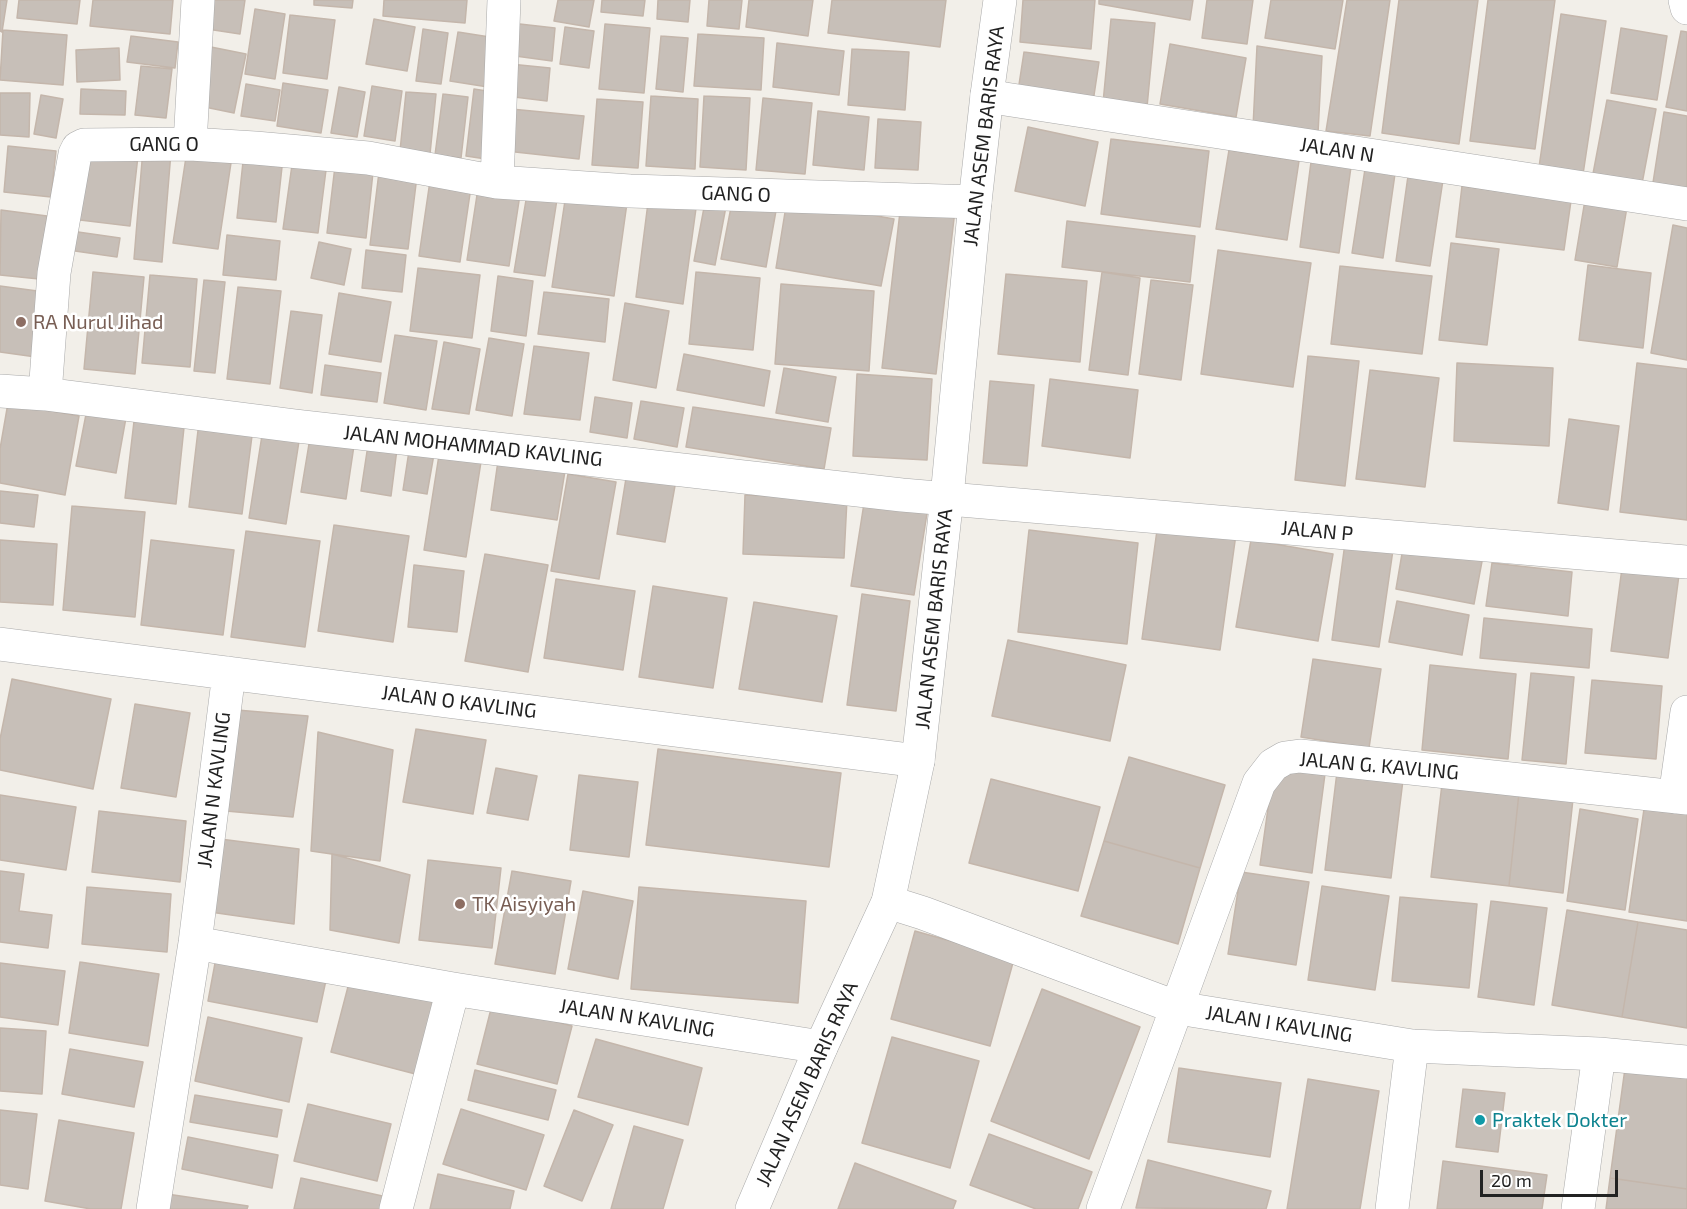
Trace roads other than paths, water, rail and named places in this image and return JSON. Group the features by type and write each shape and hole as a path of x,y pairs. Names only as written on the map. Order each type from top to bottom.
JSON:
{"street":[{"path":"190,144 198,0"},
{"path":"497,182 504,0"},
{"name":"JALAN ASEM BARIS RAYA","path":"752,1209 821,1047 888,902 918,761 947,497 975,202 1000,0"},
{"path":"1685,0 1687,8"},
{"name":"JALAN N","path":"987,95 1687,204"},
{"name":"GANG O","path":"45,394 54,273 60,230 78,148 84,145 190,144 368,158 497,182 630,191 975,202"},
{"name":"JALAN MOHAMMAD KAVLING","path":"0,391 45,394 902,495 947,497"},
{"name":"JALAN P","path":"947,497 1048,508 1687,562"},
{"name":"JALAN O KAVLING","path":"0,644 918,761"},
{"name":"JALAN N KAVLING","path":"153,1209 195,943 228,673"},
{"name":"JALAN G. KAVLING","path":"1103,1209 1259,783 1273,765 1285,758 1300,756 1681,797 1687,712"},
{"name":"JALAN I KAVLING","path":"888,902 1178,1008 1412,1046 1599,1054 1687,1062"},
{"name":"JALAN N KAVLING","path":"195,943 453,989 821,1047"},
{"path":"396,1209 453,989"},
{"path":"1392,1209 1412,1046"},
{"path":"1578,1209 1599,1054"}],"place":[{"name":"RA Nurul Jihad","path":"21,322"},
{"name":"TK Aisyiyah","path":"460,904"},
{"name":"Praktek Dokter","path":"1480,1120"}]}
